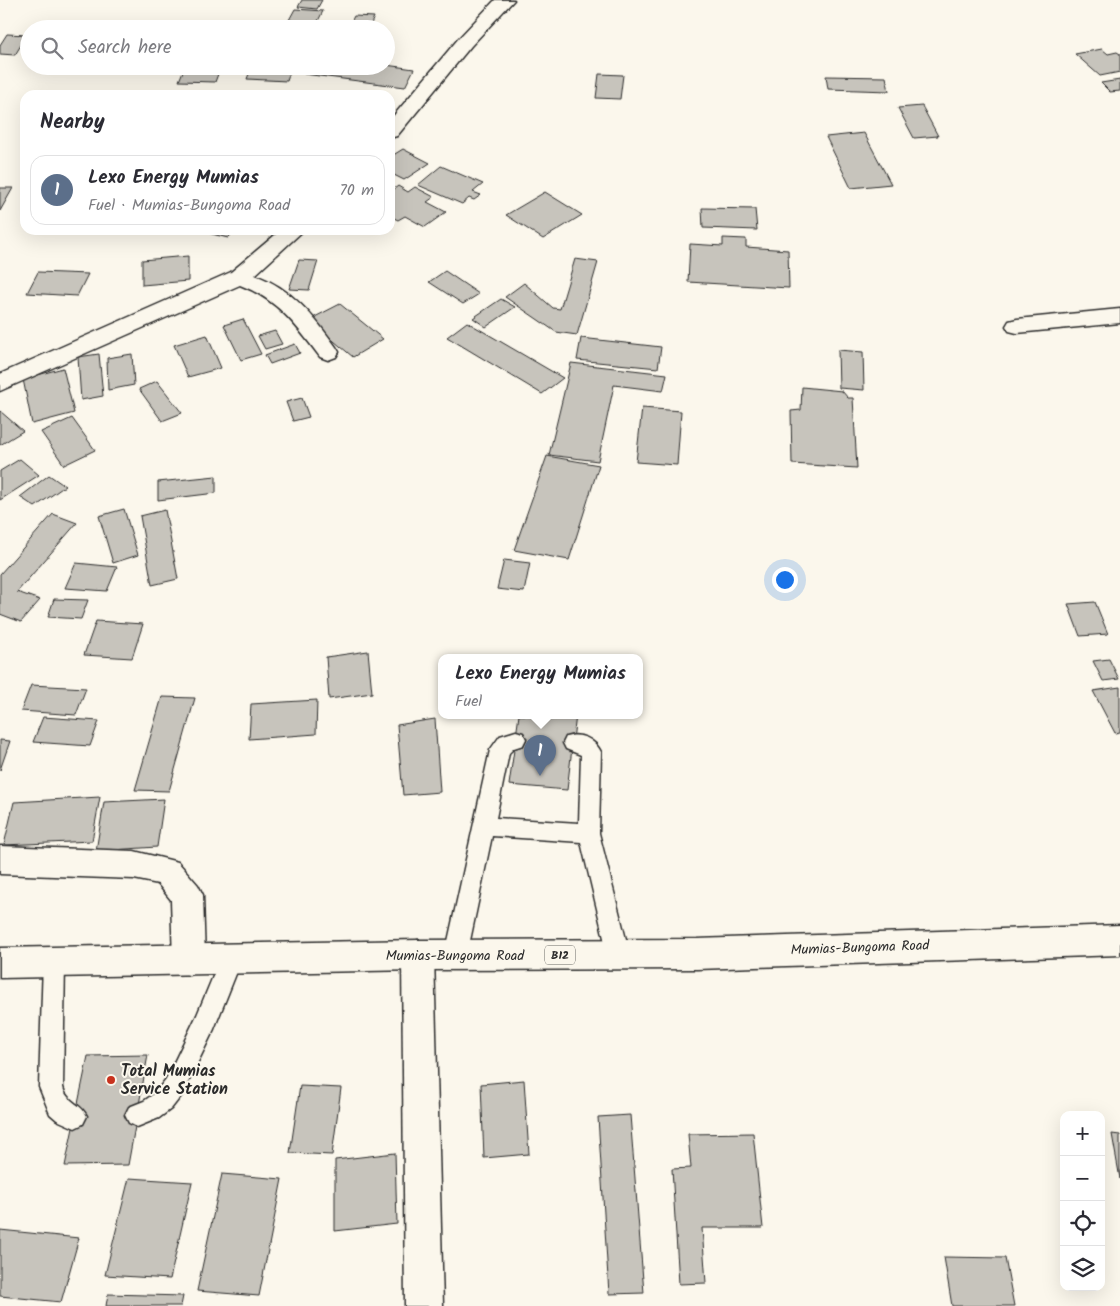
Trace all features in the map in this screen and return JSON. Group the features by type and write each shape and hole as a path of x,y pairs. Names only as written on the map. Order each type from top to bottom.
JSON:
{"main road":[{"path":"395,126 465,42 505,0"},
{"path":"0,383 239,277 288,235"},
{"path":"239,277 266,286 287,300 328,352"},
{"path":"1016,326 1120,316"},
{"path":"0,860 134,865 167,872 187,895 189,960"},
{"name":"Mumias-Bungoma Road","path":"0,963 418,955 619,955 1120,940"},
{"path":"418,955 424,1306"}],"lane":[{"path":"456,955 476,854 485,826 500,750 507,742 516,739"},
{"path":"573,742 583,745 591,752 590,833 619,955"},
{"path":"485,826 590,833"},
{"path":"137,1115 151,1110 163,1101 174,1087 206,1021 231,959"},
{"path":"54,962 51,1087 56,1103 66,1112 75,1116"}],"building":[{"path":"302,0 322,0 317,9 298,7"},
{"path":"295,9 323,11 318,20 289,20"},
{"path":"354,16 374,17 373,20 352,20"},
{"path":"7,34 20,35 20,47 15,55 0,54 0,45"},
{"path":"1102,49 1108,54 1117,52 1120,54 1120,72 1100,76 1075,54"},
{"path":"395,66 414,69 405,87 312,75 395,75"},
{"path":"599,74 623,75 620,99 596,98"},
{"path":"181,75 218,75 215,82 179,81"},
{"path":"249,75 289,75 287,81 247,79"},
{"path":"826,76 886,77 889,91 828,89"},
{"path":"1120,80 1120,91 1110,92 1101,83"},
{"path":"922,106 938,136 914,138 898,108"},
{"path":"864,133 891,184 851,188 826,137"},
{"path":"403,149 430,163 404,180 395,176 395,154"},
{"path":"441,166 483,184 473,192 481,195 474,200 469,198 462,204 418,185"},
{"path":"398,186 408,192 415,187 434,197 427,202 446,212 425,227 405,216 398,220 395,218 395,188"},
{"path":"0,188 13,188 0,211"},
{"path":"545,192 582,215 543,239 506,215"},
{"path":"702,208 755,209 757,230 703,228"},
{"path":"216,235 231,235 228,238"},
{"path":"723,238 746,239 746,247 788,250 789,288 688,282 690,244 723,246"},
{"path":"188,256 188,281 142,285 142,260"},
{"path":"575,259 598,262 577,335 556,332 505,297 524,283 553,308 560,309"},
{"path":"299,260 318,261 309,290 289,289"},
{"path":"445,271 479,294 463,304 429,282"},
{"path":"38,272 88,274 77,296 27,293"},
{"path":"501,299 515,307 486,327 473,318"},
{"path":"340,304 383,339 353,357 309,320"},
{"path":"243,319 261,354 241,360 224,325"},
{"path":"467,322 563,378 542,394 447,337"},
{"path":"275,331 282,344 265,349 258,336"},
{"path":"207,335 221,368 188,377 174,345"},
{"path":"581,338 661,347 658,368 577,360"},
{"path":"295,344 300,353 270,364 265,355"},
{"path":"838,350 863,352 864,390 839,388"},
{"path":"99,354 103,396 81,400 78,357"},
{"path":"132,354 134,385 108,390 107,358"},
{"path":"571,363 667,374 663,391 614,385 598,461 549,455"},
{"path":"63,368 74,413 32,424 23,379"},
{"path":"157,381 182,413 162,421 139,389"},
{"path":"802,387 842,391 848,398 853,398 857,468 792,464 791,411 801,410"},
{"path":"302,398 309,417 293,421 286,402"},
{"path":"642,408 681,411 677,465 636,462"},
{"path":"0,411 23,431 0,445"},
{"path":"72,418 95,450 64,465 41,432"},
{"path":"547,456 599,465 569,560 514,550"},
{"path":"20,459 39,475 0,500 0,471"},
{"path":"49,475 65,486 35,507 20,497"},
{"path":"216,476 216,493 158,500 158,482"},
{"path":"124,509 138,555 113,563 99,516"},
{"path":"165,510 178,579 152,585 140,516"},
{"path":"53,514 77,523 17,592 40,600 21,622 0,614 0,574"},
{"path":"504,560 530,563 524,592 497,589"},
{"path":"76,563 117,567 107,591 65,588"},
{"path":"54,599 88,600 81,619 48,617"},
{"path":"1095,602 1108,634 1080,636 1068,604"},
{"path":"96,621 143,624 132,658 84,655"},
{"path":"368,651 372,693 329,699 326,657"},
{"path":"1109,659 1119,679 1103,681 1093,661"},
{"path":"31,685 86,688 76,715 21,711"},
{"path":"1120,687 1120,732 1115,733 1093,691"},
{"path":"162,697 195,698 169,791 135,790"},
{"path":"317,700 316,734 249,739 251,704"},
{"path":"43,717 99,721 90,746 33,742"},
{"path":"435,719 440,792 403,795 397,725"},
{"path":"518,719 576,719 567,790 509,785"},
{"path":"0,740 10,741 0,770"},
{"path":"100,797 92,841 4,845 14,802"},
{"path":"164,799 157,847 96,851 104,802"},
{"path":"148,1055 128,1165 65,1166 88,1056"},
{"path":"524,1080 529,1154 484,1158 481,1084"},
{"path":"300,1086 341,1088 332,1155 290,1153"},
{"path":"630,1115 644,1293 609,1294 598,1117"},
{"path":"753,1133 763,1228 702,1228 706,1283 679,1284 672,1169 691,1168 688,1134"},
{"path":"1112,1134 1120,1135 1120,1179"},
{"path":"395,1153 397,1224 335,1231 335,1160"},
{"path":"222,1174 282,1179 259,1296 197,1291"},
{"path":"129,1178 192,1182 170,1279 105,1275"},
{"path":"0,1230 79,1238 61,1302 0,1296"},
{"path":"944,1257 1005,1258 1014,1306 952,1306"},
{"path":"108,1294 183,1296 181,1306 106,1306"}],"place":[{"name":"Lexo Energy Mumias","path":"540,776"},
{"name":"Total Mumias Service Station","path":"111,1080"}]}
